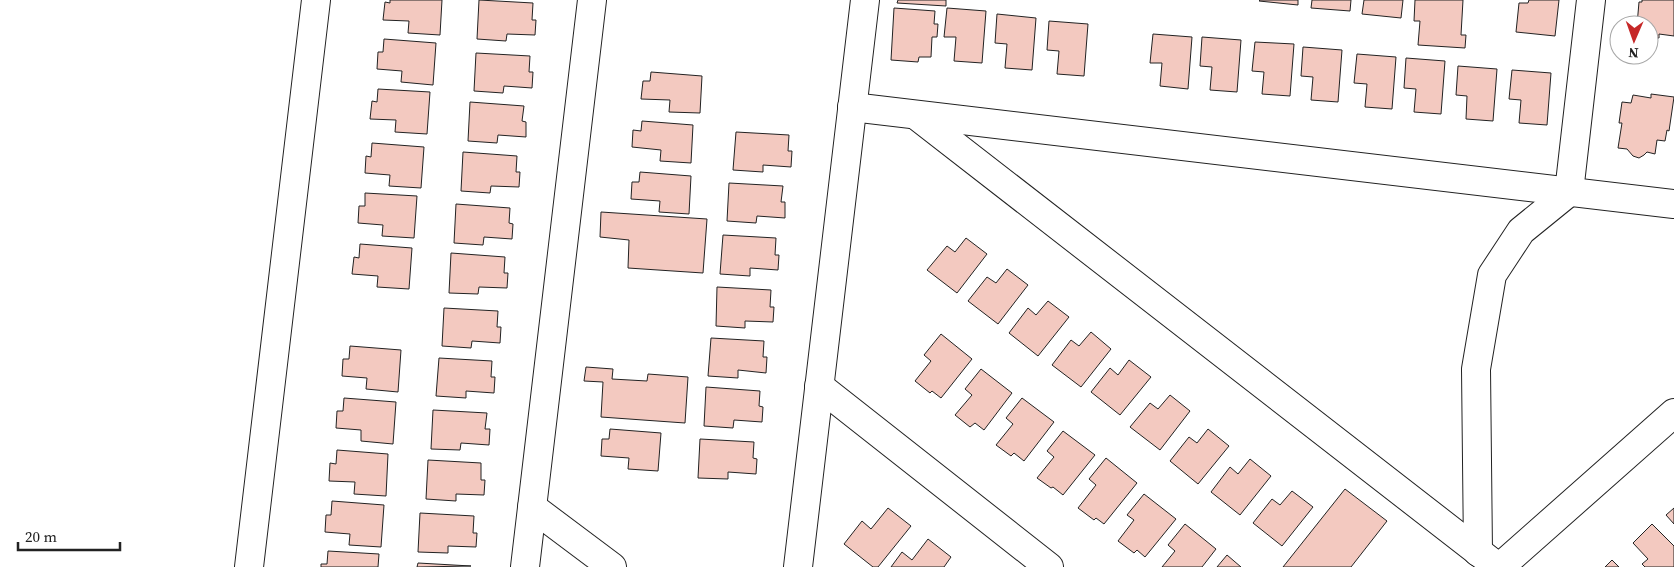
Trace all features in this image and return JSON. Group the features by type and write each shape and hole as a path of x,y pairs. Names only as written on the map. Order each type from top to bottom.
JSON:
{"street":[{"path":"249,567 316,0"},
{"path":"525,567 592,0"},
{"path":"798,567 865,0"},
{"path":"1492,562 1476,369 1492,276 1521,231 1569,192 1591,0"},
{"path":"852,107 1674,204"},
{"path":"916,115 1492,562"},
{"path":"819,386 1049,567"},
{"path":"1492,562 1674,413"},
{"path":"532,507 612,567"}],"building":[{"path":"390,0 442,0 440,35 408,33 409,21 383,20 385,2 390,3"},
{"path":"479,0 533,3 532,20 536,20 535,35 507,34 506,41 477,39"},
{"path":"898,0 946,0 946,6 897,3"},
{"path":"1298,0 1298,5 1259,1"},
{"path":"1312,0 1351,0 1350,11 1311,8"},
{"path":"1364,0 1403,0 1401,18 1362,14"},
{"path":"1415,0 1463,0 1461,35 1466,35 1465,48 1418,45 1420,21 1414,21"},
{"path":"1529,0 1559,0 1555,36 1516,32 1519,3 1528,3"},
{"path":"1642,0 1674,0 1674,36 1659,34 1659,15 1638,15 1639,2 1642,2"},
{"path":"894,8 935,11 934,24 938,24 937,37 932,37 931,57 919,57 918,62 891,60"},
{"path":"947,8 986,11 982,63 954,61 956,37 944,37"},
{"path":"997,14 1036,18 1032,70 1005,68 1007,44 995,43"},
{"path":"1049,21 1088,24 1084,76 1057,74 1059,51 1047,50"},
{"path":"1153,34 1192,37 1188,89 1160,86 1162,63 1150,63"},
{"path":"1202,37 1241,40 1237,92 1210,90 1212,67 1200,66"},
{"path":"384,39 436,43 433,85 401,82 402,71 377,69 378,52 383,52"},
{"path":"1255,42 1294,44 1290,96 1262,94 1264,72 1252,71"},
{"path":"1303,47 1342,50 1338,102 1311,100 1313,77 1301,76"},
{"path":"476,53 530,56 529,72 533,72 532,88 504,86 503,93 474,91"},
{"path":"1357,54 1396,57 1392,109 1365,107 1367,84 1354,83"},
{"path":"1406,58 1445,61 1441,114 1414,112 1416,89 1404,88"},
{"path":"1458,66 1497,69 1493,121 1466,119 1467,96 1456,95"},
{"path":"1512,70 1551,73 1547,125 1519,123 1521,100 1509,99"},
{"path":"651,72 702,76 700,113 669,112 670,100 641,99 643,81 650,81"},
{"path":"378,89 430,92 427,134 395,132 396,120 370,119 372,101 377,102"},
{"path":"1651,94 1674,97 1669,131 1667,130 1665,141 1657,140 1655,154 1647,152 1639,158 1633,156 1627,149 1618,148 1622,123 1619,123 1622,102 1631,103 1633,95 1651,98"},
{"path":"470,102 524,106 522,121 526,122 526,137 498,135 497,143 468,141"},
{"path":"642,121 693,125 691,163 660,161 661,150 632,147 633,130 641,131"},
{"path":"736,132 789,135 788,151 792,151 791,167 763,165 763,172 733,170"},
{"path":"372,143 424,147 421,188 389,186 390,175 365,173 366,156 371,157"},
{"path":"463,152 517,156 516,172 520,172 519,187 491,186 490,193 461,191"},
{"path":"640,172 691,176 689,214 659,212 660,201 631,199 632,182 639,182"},
{"path":"729,183 783,186 781,202 785,202 785,218 757,216 756,223 727,221"},
{"path":"365,193 417,196 414,238 382,236 383,225 358,223 359,206 365,206"},
{"path":"456,204 510,208 509,223 513,224 512,239 484,237 483,245 454,243"},
{"path":"601,212 707,219 703,273 628,268 629,240 600,237"},
{"path":"723,235 776,238 775,255 779,255 778,270 750,268 750,276 720,274"},
{"path":"966,238 987,254 957,293 927,270 947,246 955,252"},
{"path":"360,244 412,248 409,289 377,287 378,276 352,274 354,257 359,258"},
{"path":"451,253 505,257 504,273 508,273 507,288 479,287 478,294 449,293"},
{"path":"1007,269 1028,285 998,324 968,301 987,277 996,283"},
{"path":"717,287 771,290 770,307 774,307 773,322 745,321 745,328 716,326"},
{"path":"1048,301 1069,317 1038,356 1009,333 1028,308 1036,315"},
{"path":"444,308 498,311 497,327 501,327 500,343 472,341 471,348 442,346"},
{"path":"1091,332 1111,349 1081,387 1052,365 1071,340 1079,346"},
{"path":"941,334 972,359 941,398 932,391 930,393 915,381 931,361 924,355"},
{"path":"711,338 764,341 763,357 767,357 766,373 738,370 738,378 708,376"},
{"path":"350,346 401,350 398,392 366,389 367,378 342,376 343,359 349,359"},
{"path":"439,358 492,361 491,377 495,377 494,393 466,391 466,398 436,396"},
{"path":"1129,360 1151,377 1120,415 1091,392 1110,368 1118,375"},
{"path":"586,367 613,369 612,379 647,381 648,374 688,377 685,423 601,417 603,382 584,381"},
{"path":"981,369 1012,393 984,430 975,423 970,427 955,415 972,395 965,389"},
{"path":"706,387 760,391 759,406 763,407 762,422 734,420 733,428 704,426"},
{"path":"1170,395 1190,411 1160,450 1130,427 1150,403 1158,409"},
{"path":"344,398 396,402 393,444 361,441 361,430 336,428 337,411 343,411"},
{"path":"1022,398 1054,422 1024,461 1014,453 1011,456 996,445 1013,424 1006,418"},
{"path":"433,410 487,413 485,429 490,429 489,445 461,443 460,450 431,449"},
{"path":"610,429 661,433 658,471 628,469 629,458 601,456 602,439 609,439"},
{"path":"1208,429 1229,446 1198,484 1170,461 1189,437 1197,443"},
{"path":"1063,431 1095,455 1063,495 1037,478 1054,457 1047,451"},
{"path":"700,439 754,442 753,458 757,459 756,474 728,472 728,479 698,478"},
{"path":"337,450 388,454 386,496 354,494 355,482 329,481 330,463 336,464"},
{"path":"1106,458 1137,483 1104,524 1096,518 1094,520 1078,508 1096,485 1089,479"},
{"path":"1250,459 1271,476 1240,515 1211,492 1230,467 1238,474"},
{"path":"428,460 481,463 481,480 485,480 484,495 456,494 456,501 426,499"},
{"path":"1345,489 1387,521 1351,567 1283,567"},
{"path":"1292,491 1313,507 1282,546 1253,523 1272,499 1280,505"},
{"path":"1144,494 1176,519 1145,557 1137,550 1134,553 1118,541 1134,520 1127,515"},
{"path":"332,501 384,505 381,547 349,545 350,534 325,532 326,515 331,515"},
{"path":"888,508 911,526 878,567 873,567 844,544 862,521 871,529"},
{"path":"1674,508 1674,524 1666,515"},
{"path":"420,513 474,516 473,533 477,533 476,547 448,546 448,553 418,552"},
{"path":"1185,524 1216,549 1202,567 1162,567 1175,551 1168,545"},
{"path":"1652,524 1674,546 1674,567 1645,567 1642,564 1648,559 1633,543"},
{"path":"928,539 951,557 944,567 891,567 902,552 912,560"},
{"path":"328,551 379,554 378,567 321,567 321,564 327,564"},
{"path":"1227,555 1241,567 1217,567"},
{"path":"1612,560 1619,567 1605,567"},
{"path":"418,563 471,566 417,567"}]}
